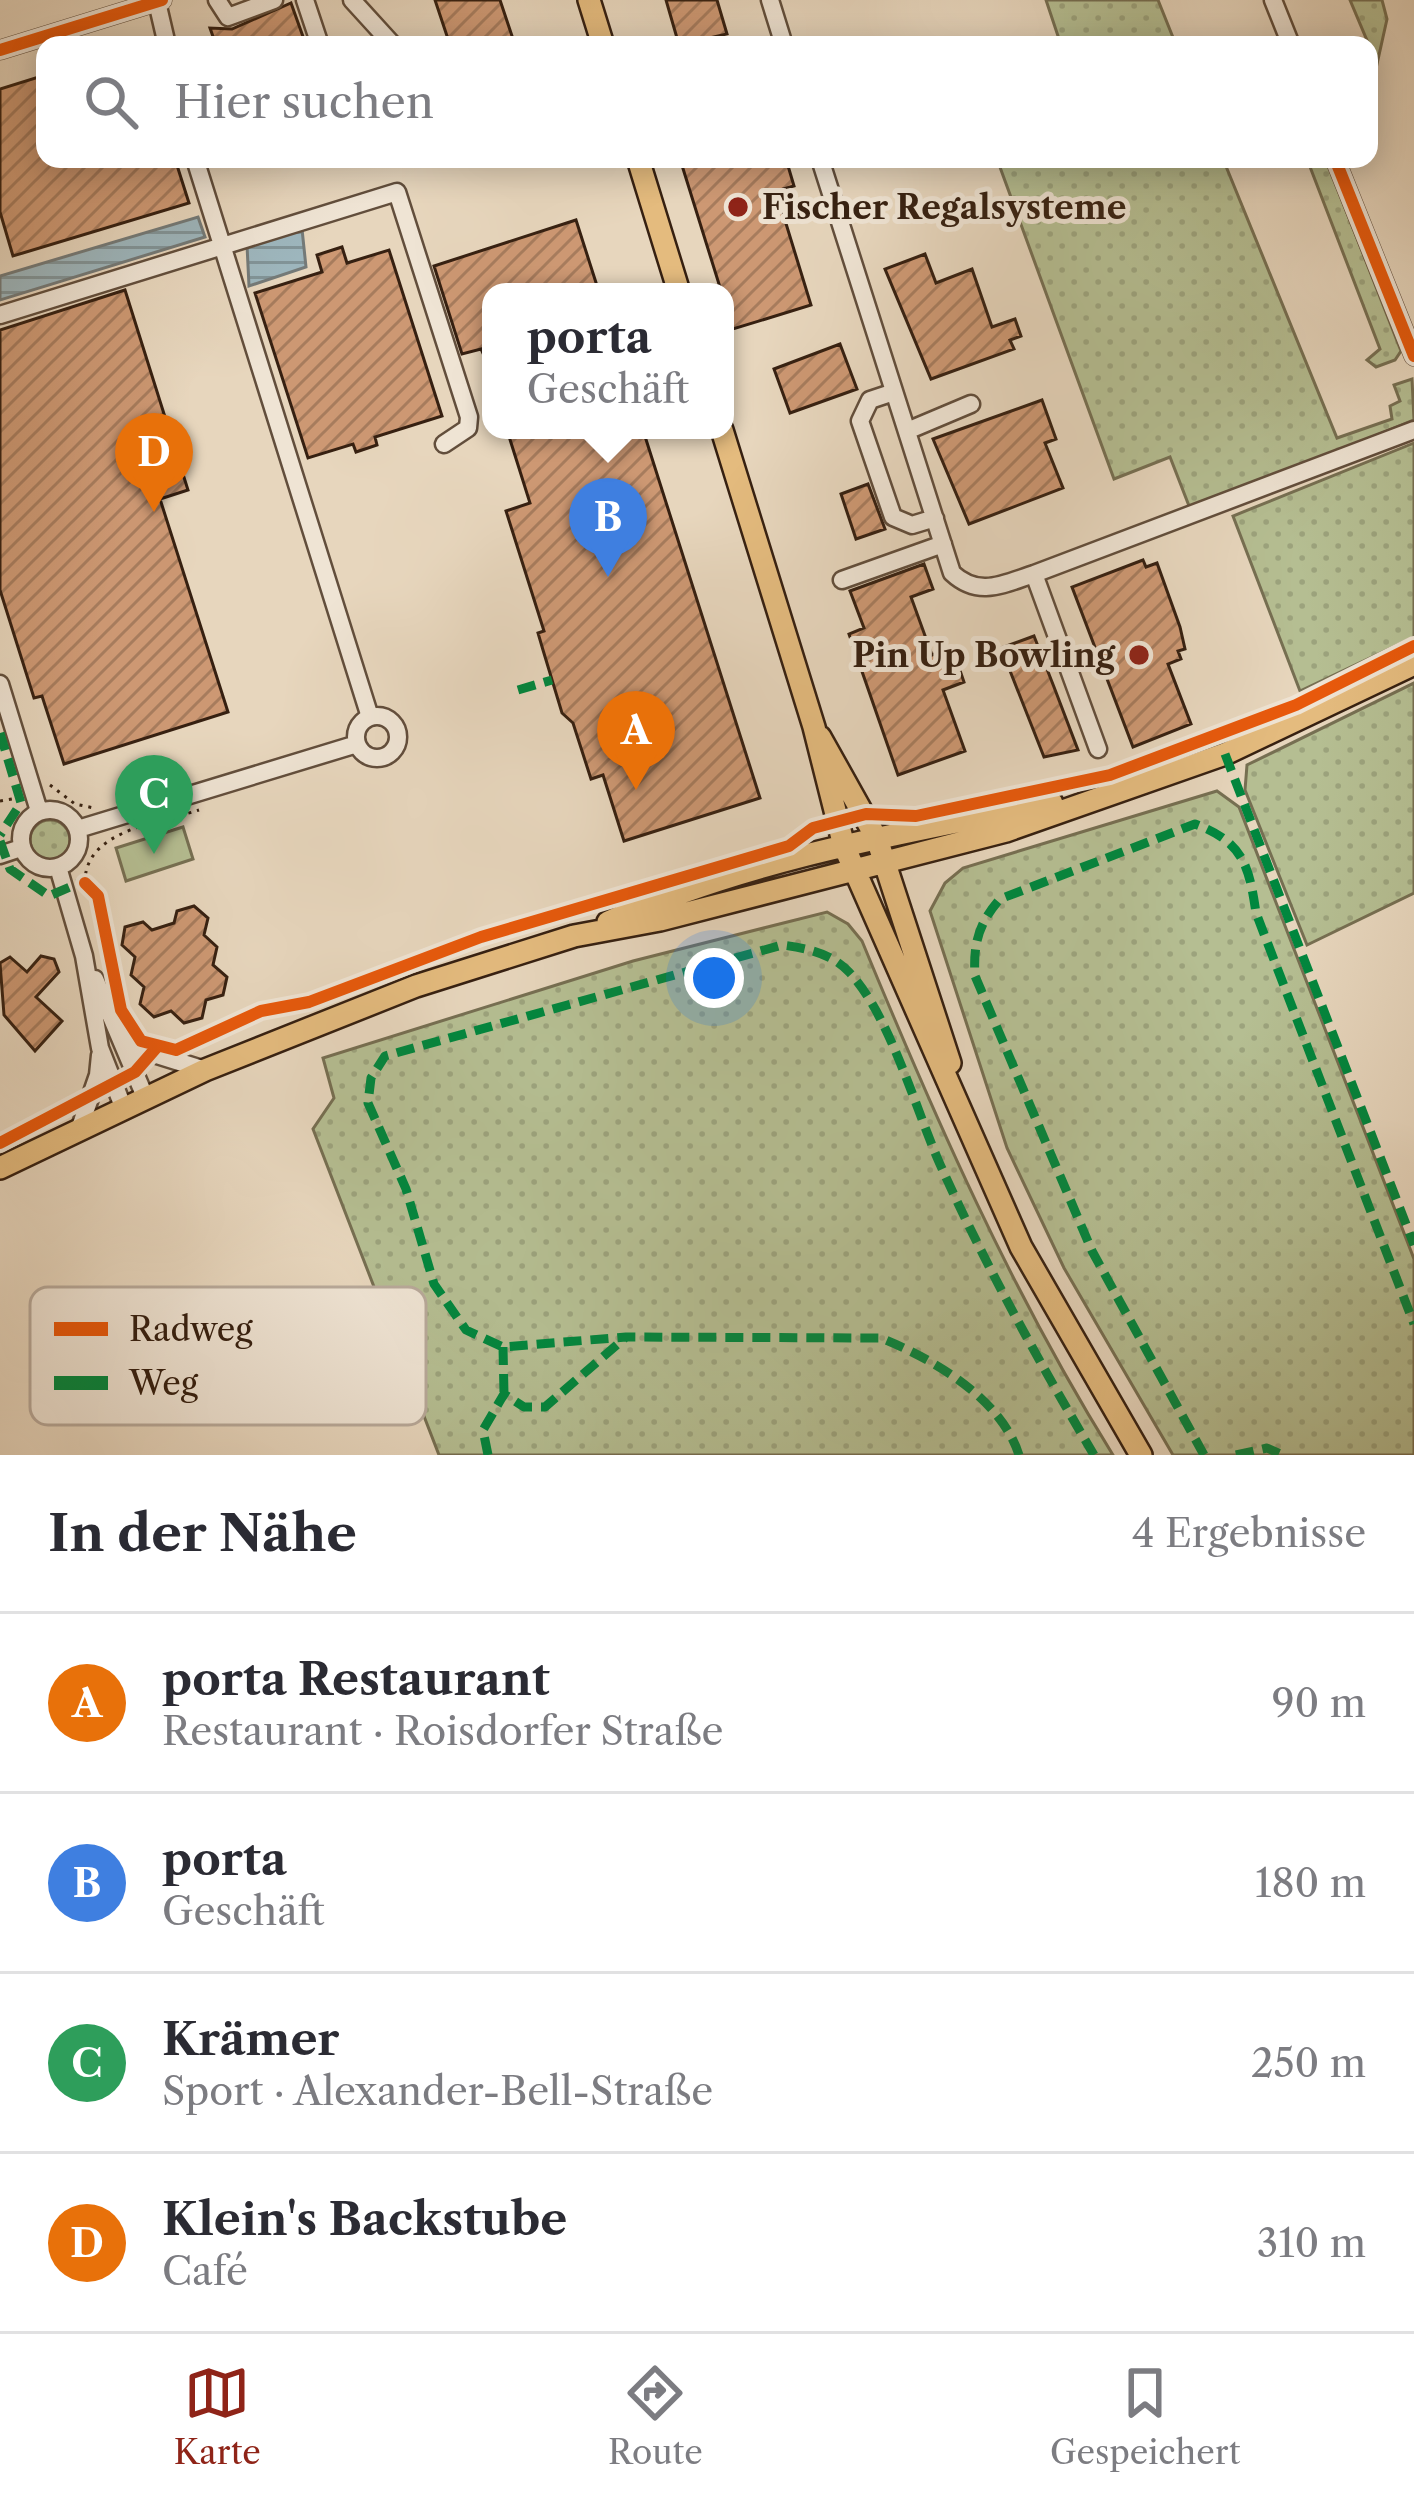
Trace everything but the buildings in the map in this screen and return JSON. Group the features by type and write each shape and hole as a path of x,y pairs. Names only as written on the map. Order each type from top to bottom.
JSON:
{"main road":[{"path":"589,0 600,36"},
{"path":"641,168 676,283"},
{"path":"725,439 814,727 844,846 905,994 1022,1246 1141,1455"},
{"path":"0,1168 205,1070 416,986 574,936 1006,831 1226,754 1414,664"},
{"path":"814,727 877,838 970,1133"},
{"path":"574,936 659,899 844,846 1118,790"}],"street":[{"path":"217,0 228,17 274,0"},
{"path":"305,0 317,36"},
{"path":"352,0 385,36"},
{"path":"770,0 781,36"},
{"path":"1274,0 1288,36"},
{"path":"45,36 159,1 165,36"},
{"path":"0,50 36,39"},
{"path":"198,168 370,717"},
{"path":"823,168 952,573 972,588 994,587 1034,574 1414,430"},
{"path":"1339,168 1414,356"},
{"path":"0,315 397,192 470,417 460,436 444,444"},
{"path":"894,392 870,400 860,421 893,518 904,525 934,518"},
{"path":"907,431 971,404"},
{"path":"842,580 943,544"},
{"path":"1034,574 1098,749"},
{"path":"0,684 26,794 39,811"},
{"path":"370,717 385,718 396,728 394,748 372,758 357,744 356,731 370,717"},
{"path":"78,829 357,744"},
{"path":"39,811 62,812 78,829 76,853 58,868 36,865 22,848 23,826 39,811"},
{"path":"0,855 22,848"},
{"path":"58,868 84,956 100,1048 124,1109"},
{"path":"84,956 146,1100"},
{"path":"125,1045 205,1070"},
{"path":"79,1130 98,1075 100,1048"}],"path":[{"path":"0,801 50,785 75,804 97,808 101,822"},
{"path":"85,883 88,860 104,843 199,810"}],"green space":[{"path":"1046,0 1158,0 1172,36 1058,36"},
{"path":"1350,0 1382,0 1387,19 1378,60 1378,36 1365,36"},
{"path":"1000,168 1227,168 1337,438 1392,419 1390,406 1400,401 1394,385 1412,379 1414,420 1191,511 1170,457 1114,479"},
{"path":"1310,168 1330,168 1401,351 1395,360 1376,367 1367,360 1380,349"},
{"path":"1414,443 1414,637 1300,691 1233,516"},
{"path":"1414,683 1414,893 1307,945 1245,790 1247,765"},
{"path":"1217,791 1239,807 1414,1259 1414,1455 1173,1455 1064,1268 1007,1148 930,911 945,883 963,868"},
{"path":"50,820 64,826 70,840 64,854 50,860 36,854 30,840 36,826"},
{"path":"183,827 193,859 126,881 116,848"},
{"path":"827,912 848,924 862,941 977,1203 1041,1330 1113,1455 439,1455 426,1421 426,1287 374,1287 313,1129 334,1098 323,1058 633,961"}],"water":[{"path":"198,217 205,237 0,300 0,276"},
{"path":"302,229 306,267 249,286 247,245"}],"marked path":[{"path":"518,690 552,680"},
{"path":"0,733 21,803 0,835"},
{"path":"1225,754 1414,1245"},
{"path":"1204,1455 1092,1251 975,976 979,934 1000,899 1195,824 1234,847 1246,868 1256,913 1414,1324"},
{"path":"0,841 10,869 49,896 82,882 93,888"},
{"path":"1019,1455 1010,1434 981,1398 943,1369 881,1338 626,1337 503,1347 466,1330 434,1284 406,1189 368,1103 371,1078 385,1056 782,945 826,956 849,972 877,1012 974,1237 1094,1455"},
{"path":"488,1455 483,1430 504,1394 524,1407 545,1407 626,1337"},
{"path":"503,1347 504,1394"},
{"path":"1236,1455 1267,1448 1283,1455"}],"cycle path":[{"path":"45,36 162,0"},
{"path":"0,50 36,39"},
{"path":"1339,168 1414,356"},
{"path":"85,883 98,896 121,1010 141,1041 176,1050 261,1011 309,1002 481,937 789,846 813,828 866,814 916,816 1110,775 1296,705 1414,646"},
{"path":"0,1143 135,1072 156,1048"}],"place":[{"name":"Fischer Regalsysteme","path":"738,207"},
{"name":"Klein's Backstube","path":"154,512"},
{"name":"porta","path":"608,577"},
{"name":"Pin Up Bowling","path":"1139,655"},
{"name":"porta Restaurant","path":"636,790"},
{"name":"Krämer","path":"154,854"}]}
